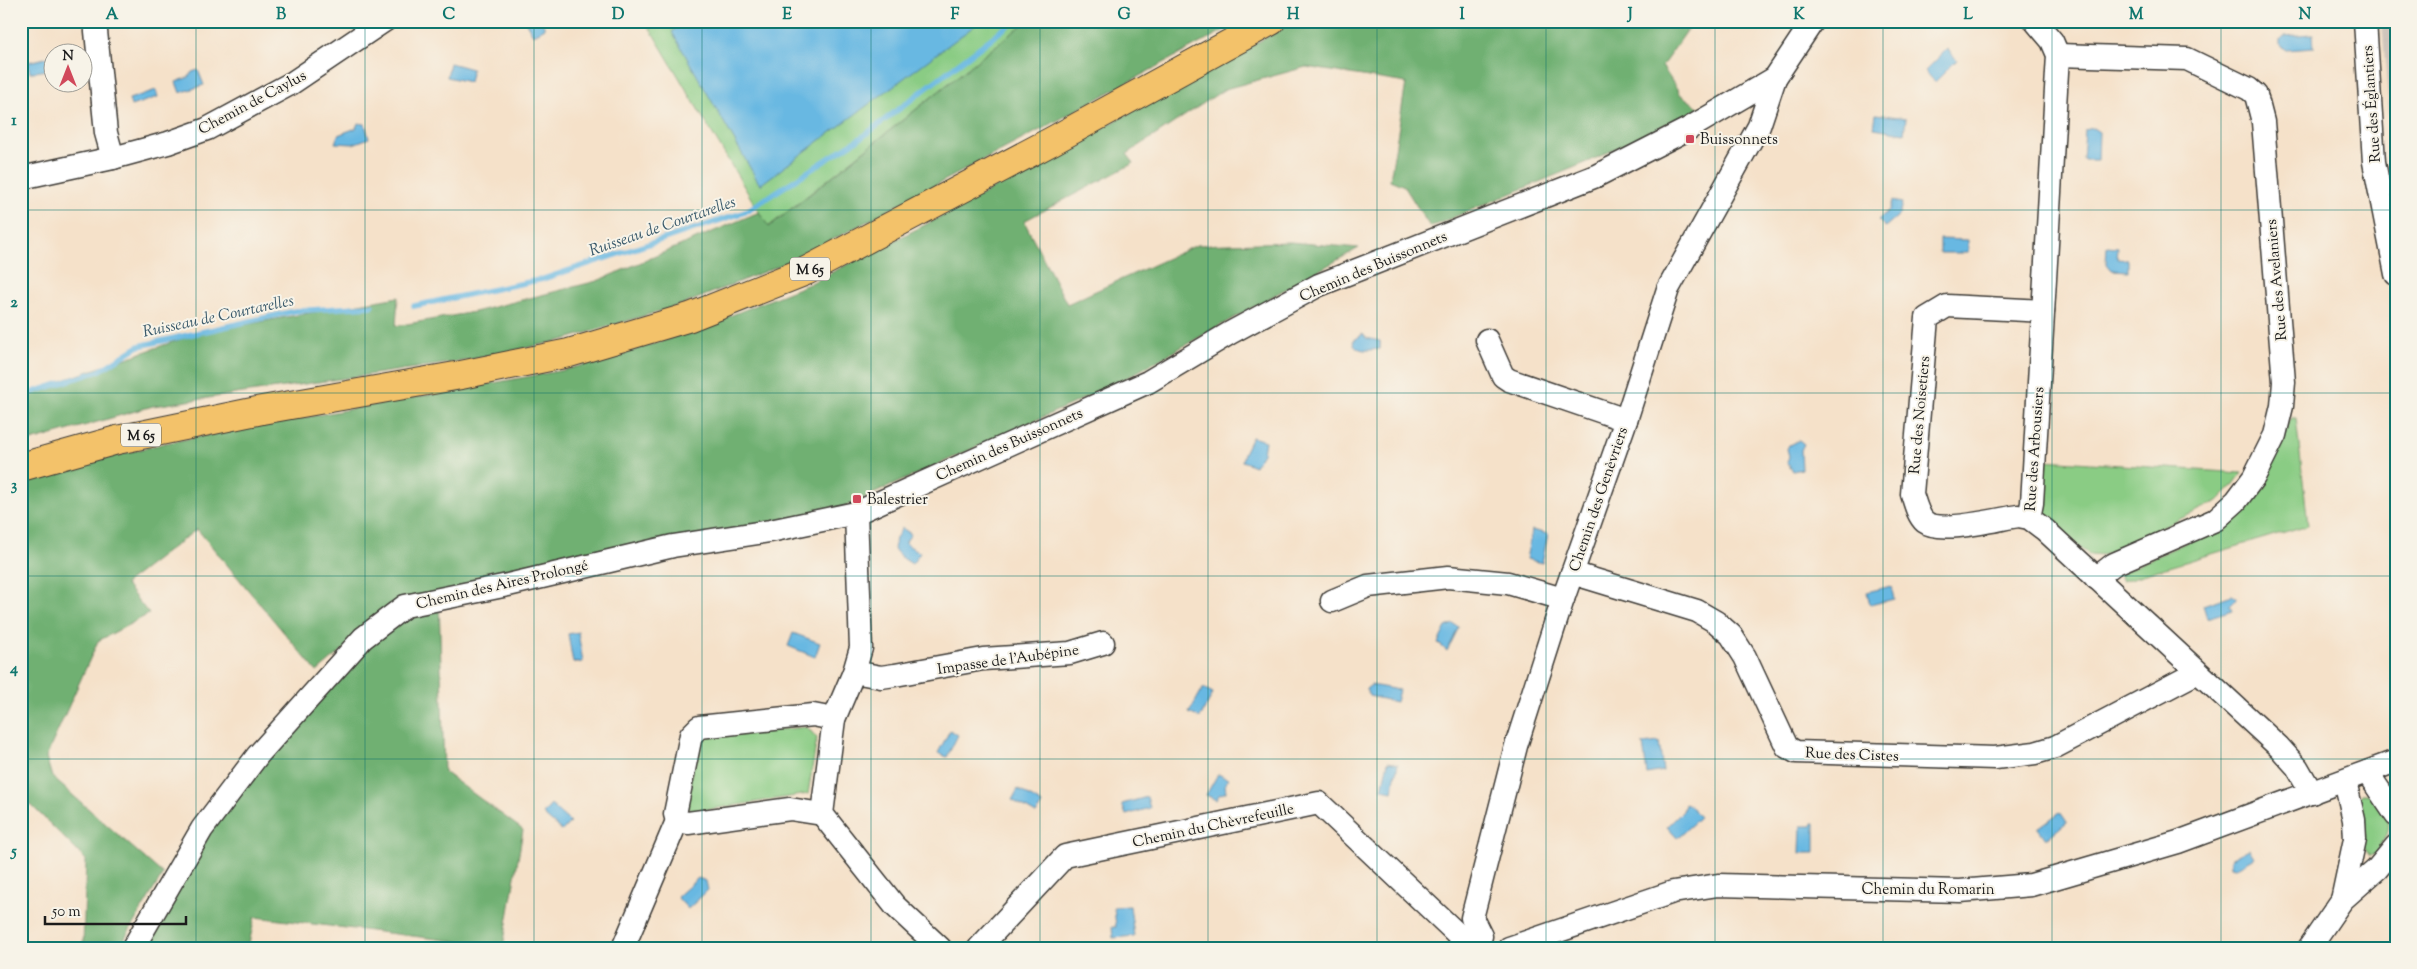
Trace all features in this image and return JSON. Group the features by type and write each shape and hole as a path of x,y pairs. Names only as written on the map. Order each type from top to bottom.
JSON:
{"main road":[{"name":"M 65","path":"21,467 117,440 262,410 461,375 569,353 690,317 806,271 1052,141 1271,21"},
{"name":"M 65","path":"21,453 119,424 166,416 262,410"}],"street":[{"path":"94,21 106,133 113,158"},
{"name":"Chemin de Caylus","path":"21,178 168,144 207,129 292,84 384,21"},
{"name":"Chemin des Buissonnets","path":"856,513 1148,382 1319,285 1596,176 1688,129 1775,78 1813,21"},
{"path":"2035,21 2052,41 2058,55"},
{"name":"Rue des Églantiers","path":"2365,21 2374,162 2396,274"},
{"name":"Rue des Arbousiers","path":"2058,55 2032,502 2029,518 2279,747 2297,767 2312,794"},
{"name":"Rue des Avelaniers","path":"2058,55 2187,59 2249,89 2256,95 2263,122 2284,382 2282,406 2275,435 2254,477 2236,501 2215,520 2114,564 2096,578"},
{"name":"Chemin des Genèvriers","path":"1477,939 1516,746 1563,599 1626,420 1668,289 1759,126 1775,78"},
{"name":"Rue des Noisetiers","path":"2029,518 2018,516 1941,528 1926,522 1918,512 1912,494 1927,318 1947,306 2043,311"},
{"path":"1487,340 1504,376 1509,380 1626,420"},
{"path":"822,814 834,719 854,672 861,648 856,513"},
{"name":"Chemin des Aires Prolongé","path":"133,948 202,829 258,755 363,638 405,606 508,585 673,546 770,531 856,513"},
{"name":"Rue des Cistes","path":"1572,574 1697,611 1716,622 1731,635 1745,657 1787,747 1796,752 1995,758 2035,753 2055,747 2196,672"},
{"path":"1332,601 1368,586 1448,577 1508,583 1563,599"},
{"name":"Impasse de l'Aubépine","path":"854,672 881,677 983,659 1070,653 1103,643"},
{"path":"623,948 677,821 675,814 691,735 699,727 813,715 834,719"},
{"name":"Chemin du Romarin","path":"1509,948 1672,892 1697,887 1718,885 1960,891 2031,885 2178,842 2312,794 2396,761"},
{"path":"2367,772 2396,815"},
{"path":"2342,900 2354,839 2354,820 2345,781"},
{"name":"Chemin du Chèvrefeuille","path":"979,948 1066,856 1318,803 1440,919 1477,939"},
{"path":"677,821 688,823 790,809 822,814 895,906 940,948"},
{"path":"2309,948 2342,900 2377,869 2396,846"}],"shaded area":[{"path":"2382,21 2396,21 2396,187 2394,180"}],"green space":[{"path":"655,21 1027,21 768,227 649,27"},
{"path":"1027,21 1241,21 798,258 684,304 563,340 464,361 153,406 21,444 21,395 198,333 398,297 396,326 474,312 597,281 759,212 769,227"},
{"path":"1296,21 1694,21 1662,66 1681,95 1700,108 1590,161 1430,227 1404,186 1390,180 1406,83 1306,67 1225,89 1127,154 1134,163 1024,221 1067,304 1197,245 1290,242 1359,248 1114,385 844,507 399,602 317,672 197,529 125,584 149,614 98,641 46,757 52,777 163,874 119,948 83,946 86,860 21,795 21,482 43,474 165,443 564,370 610,358 692,331 809,284 954,210"},
{"path":"2291,418 2296,418 2308,525 2122,581 2121,573 2225,524 2273,462"},
{"path":"2045,460 2242,473 2232,487 2218,501 2104,555 2089,554 2080,548 2043,514"},
{"path":"439,598 444,772 523,830 503,947 255,917 248,948 133,948 202,829 363,638"},
{"path":"807,727 817,738 808,794 693,812 685,803 698,743 707,736"},
{"path":"2361,793 2369,793 2386,816 2388,822 2386,835 2382,843 2376,854 2370,856 2364,848 2356,799"}],"water":[{"path":"525,21 541,21 545,28 533,35"},
{"path":"684,21 981,21 760,185 672,32"},
{"path":"2313,34 2314,48 2286,50 2280,46 2280,40 2284,36"},
{"path":"1947,49 1957,60 1935,82 1925,71"},
{"path":"42,59 42,71 30,73 28,62"},
{"path":"450,63 472,69 469,82 447,77"},
{"path":"198,70 204,85 180,93 176,82 189,77 192,72"},
{"path":"156,90 158,97 131,106 129,99"},
{"path":"1876,114 1906,118 1904,133 1874,128"},
{"path":"358,123 365,124 369,138 353,144 335,143 338,135 356,128"},
{"path":"2093,128 2099,132 2098,160 2083,160 2085,130"},
{"path":"1892,201 1902,203 1899,215 1885,227 1878,220 1889,210"},
{"path":"1940,239 1968,240 1968,253 1940,253"},
{"path":"2107,246 2118,247 2117,259 2128,260 2128,271 2111,270 2106,264"},
{"path":"1363,334 1366,338 1380,341 1380,349 1364,350 1357,347 1353,341"},
{"path":"1252,437 1265,441 1263,453 1255,466 1242,461"},
{"path":"1799,440 1804,444 1801,450 1802,469 1793,471 1787,463 1789,456 1787,449 1789,445"},
{"path":"902,528 911,534 905,543 920,553 912,564 901,557 894,549 896,538"},
{"path":"1532,530 1548,534 1542,563 1526,559"},
{"path":"1891,586 1894,599 1870,605 1867,592"},
{"path":"2232,595 2237,598 2230,605 2232,610 2207,618 2203,605"},
{"path":"1453,624 1459,627 1447,651 1438,643 1446,627"},
{"path":"578,632 583,662 573,663 568,634"},
{"path":"793,633 820,643 815,657 788,646"},
{"path":"1371,685 1399,690 1396,702 1369,696 1366,689"},
{"path":"1203,688 1213,693 1200,718 1189,713"},
{"path":"950,730 958,735 947,757 938,753"},
{"path":"1659,742 1663,771 1647,774 1643,744"},
{"path":"1388,762 1398,764 1392,791 1382,789"},
{"path":"1218,774 1228,779 1225,784 1226,792 1219,795 1216,800 1206,795"},
{"path":"1018,789 1042,804 1036,814 1012,800"},
{"path":"1147,797 1150,808 1126,815 1122,804"},
{"path":"1685,804 1690,806 1700,817 1677,838 1667,827 1683,811"},
{"path":"551,805 570,822 562,831 543,814"},
{"path":"2060,812 2067,822 2046,839 2038,828"},
{"path":"1815,823 1815,853 1800,853 1801,826 1812,826"},
{"path":"2249,849 2254,857 2235,868 2230,867 2230,859"},
{"path":"698,878 706,881 708,890 688,909 677,897"},
{"path":"1130,906 1134,936 1113,938 1112,927 1116,927 1114,907"}],"waterway":[{"name":"Ruisseau de Courtarelles","path":"414,306 543,279 745,212 865,135 1014,21"},
{"name":"Ruisseau de Courtarelles","path":"21,396 99,371 139,346 295,311 372,306"}],"place":[{"name":"Buissonnets","path":"1690,139"},
{"name":"Balestrier","path":"857,499"}]}
